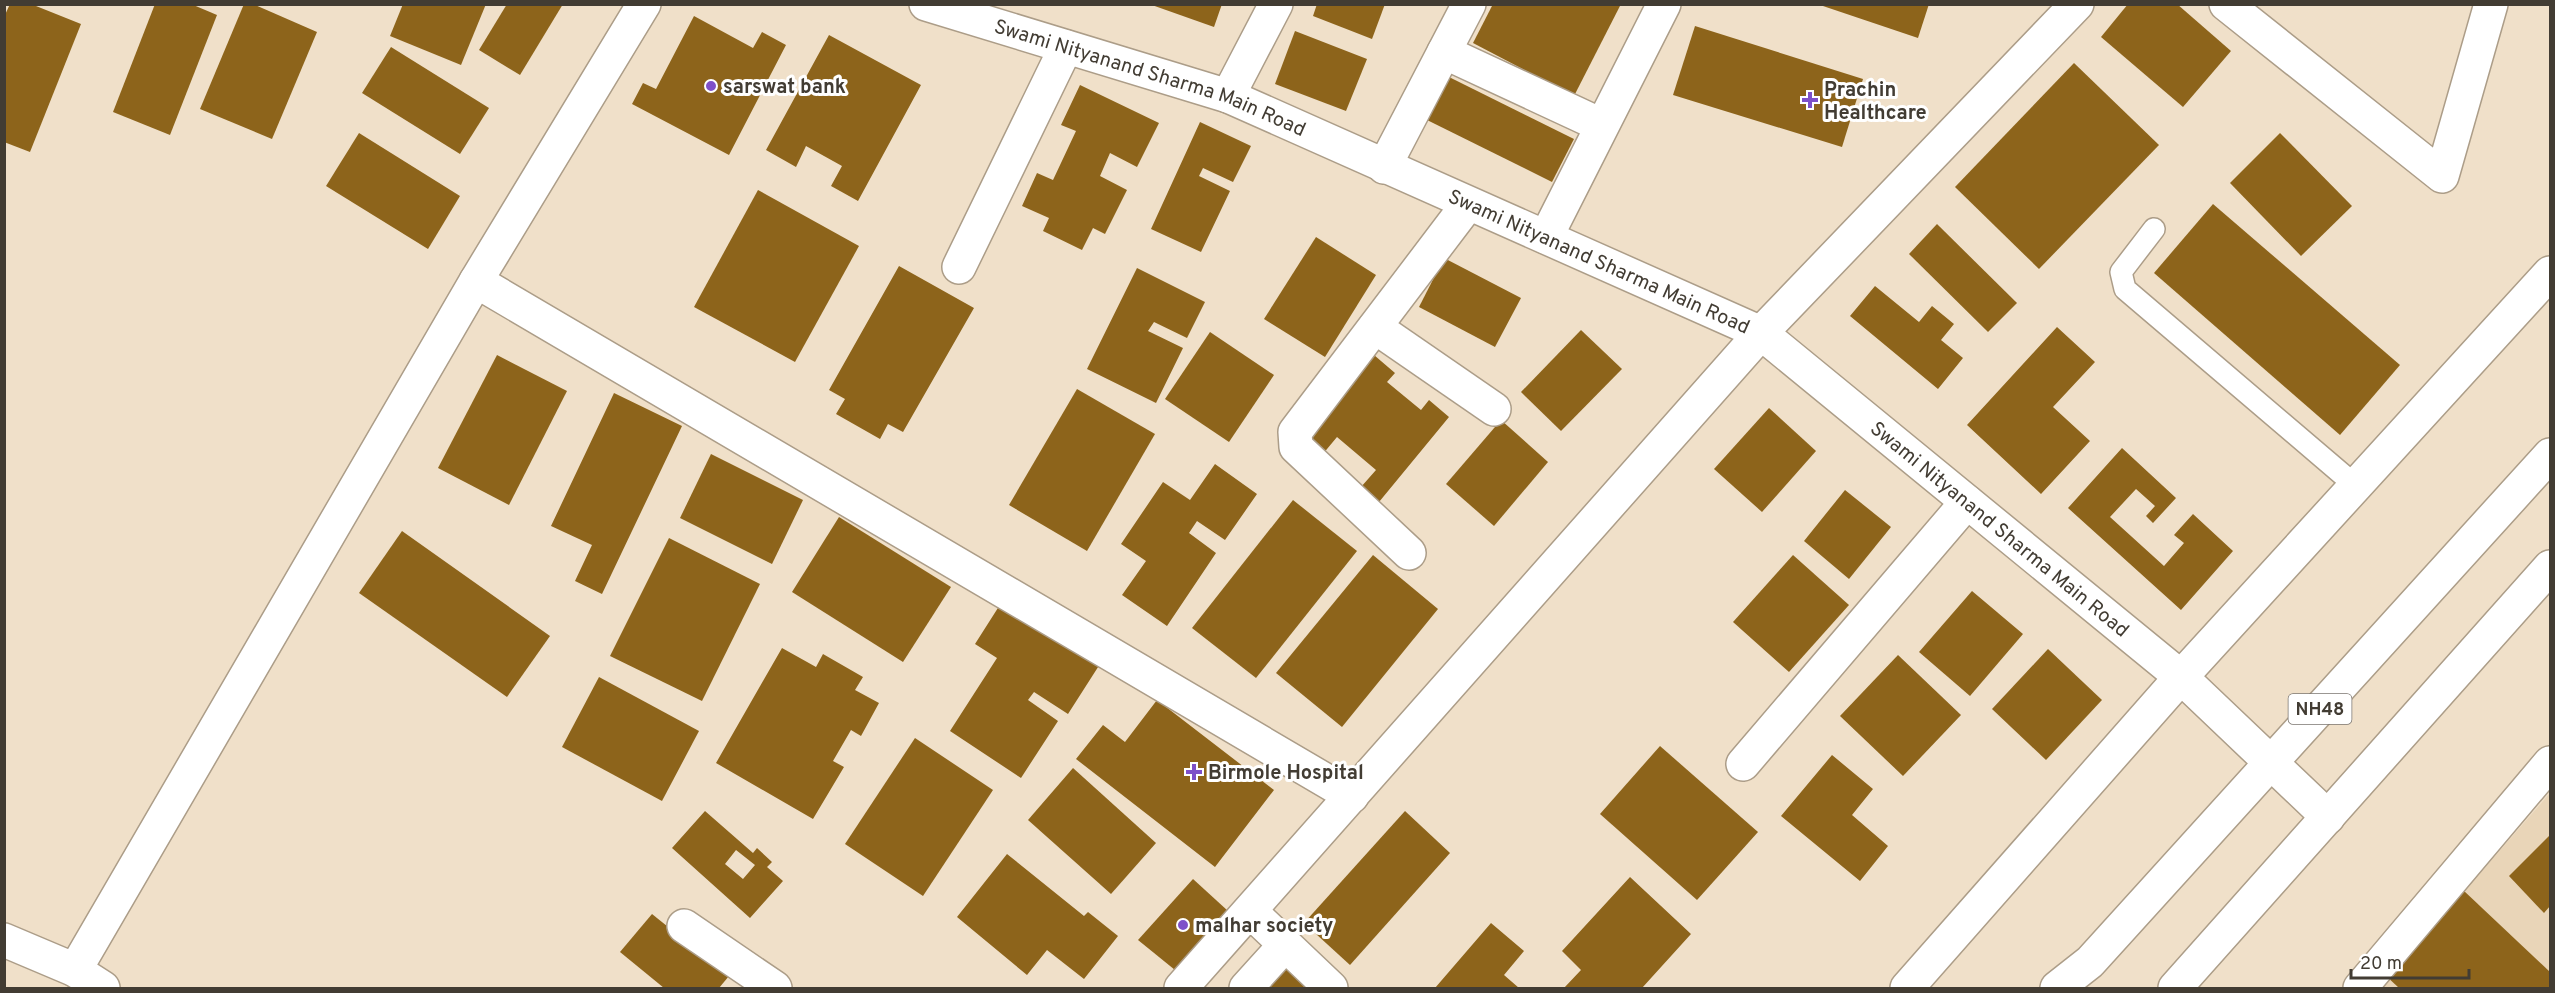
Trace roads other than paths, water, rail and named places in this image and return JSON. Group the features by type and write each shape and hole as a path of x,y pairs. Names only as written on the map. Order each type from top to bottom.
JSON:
{"main road":[{"path":"75,970 476,281 644,4"},
{"name":"Swami Nityanand Sharma Main Road","path":"926,4 1227,96 1761,333 2181,677 2328,816"},
{"path":"1227,96 1276,4"},
{"path":"1384,167 1469,4"},
{"path":"1546,237 1664,4"},
{"path":"1181,988 1761,333 2077,4"},
{"path":"2226,4 2442,176 2491,4"},
{"path":"959,267 1066,47"},
{"path":"1444,52 1601,125"},
{"path":"1409,552 1296,447 1295,432 1468,204"},
{"path":"1907,988 2181,677 2550,273"},
{"path":"476,281 1352,796"},
{"path":"1375,327 1494,409"},
{"name":"NH48","path":"2069,988 2090,962 2550,455"},
{"path":"1743,764 1967,502"},
{"path":"2175,988 2550,567"},
{"path":"2360,988 2550,763"},
{"path":"1250,911 1330,988"},
{"path":"684,926 775,988"},
{"path":"4,940 75,970 103,988"},
{"path":"1246,988 1285,945"},
{"path":"2057,988 2090,962"}],"lane":[{"path":"2154,229 2121,272 2125,289 2356,486"}],"place":[{"name":"sarswat bank","path":"711,86"},
{"name":"Prachin Healthcare","path":"1810,100"},
{"name":"Birmole Hospital","path":"1194,772"},
{"name":"malhar society","path":"1183,925"}]}
